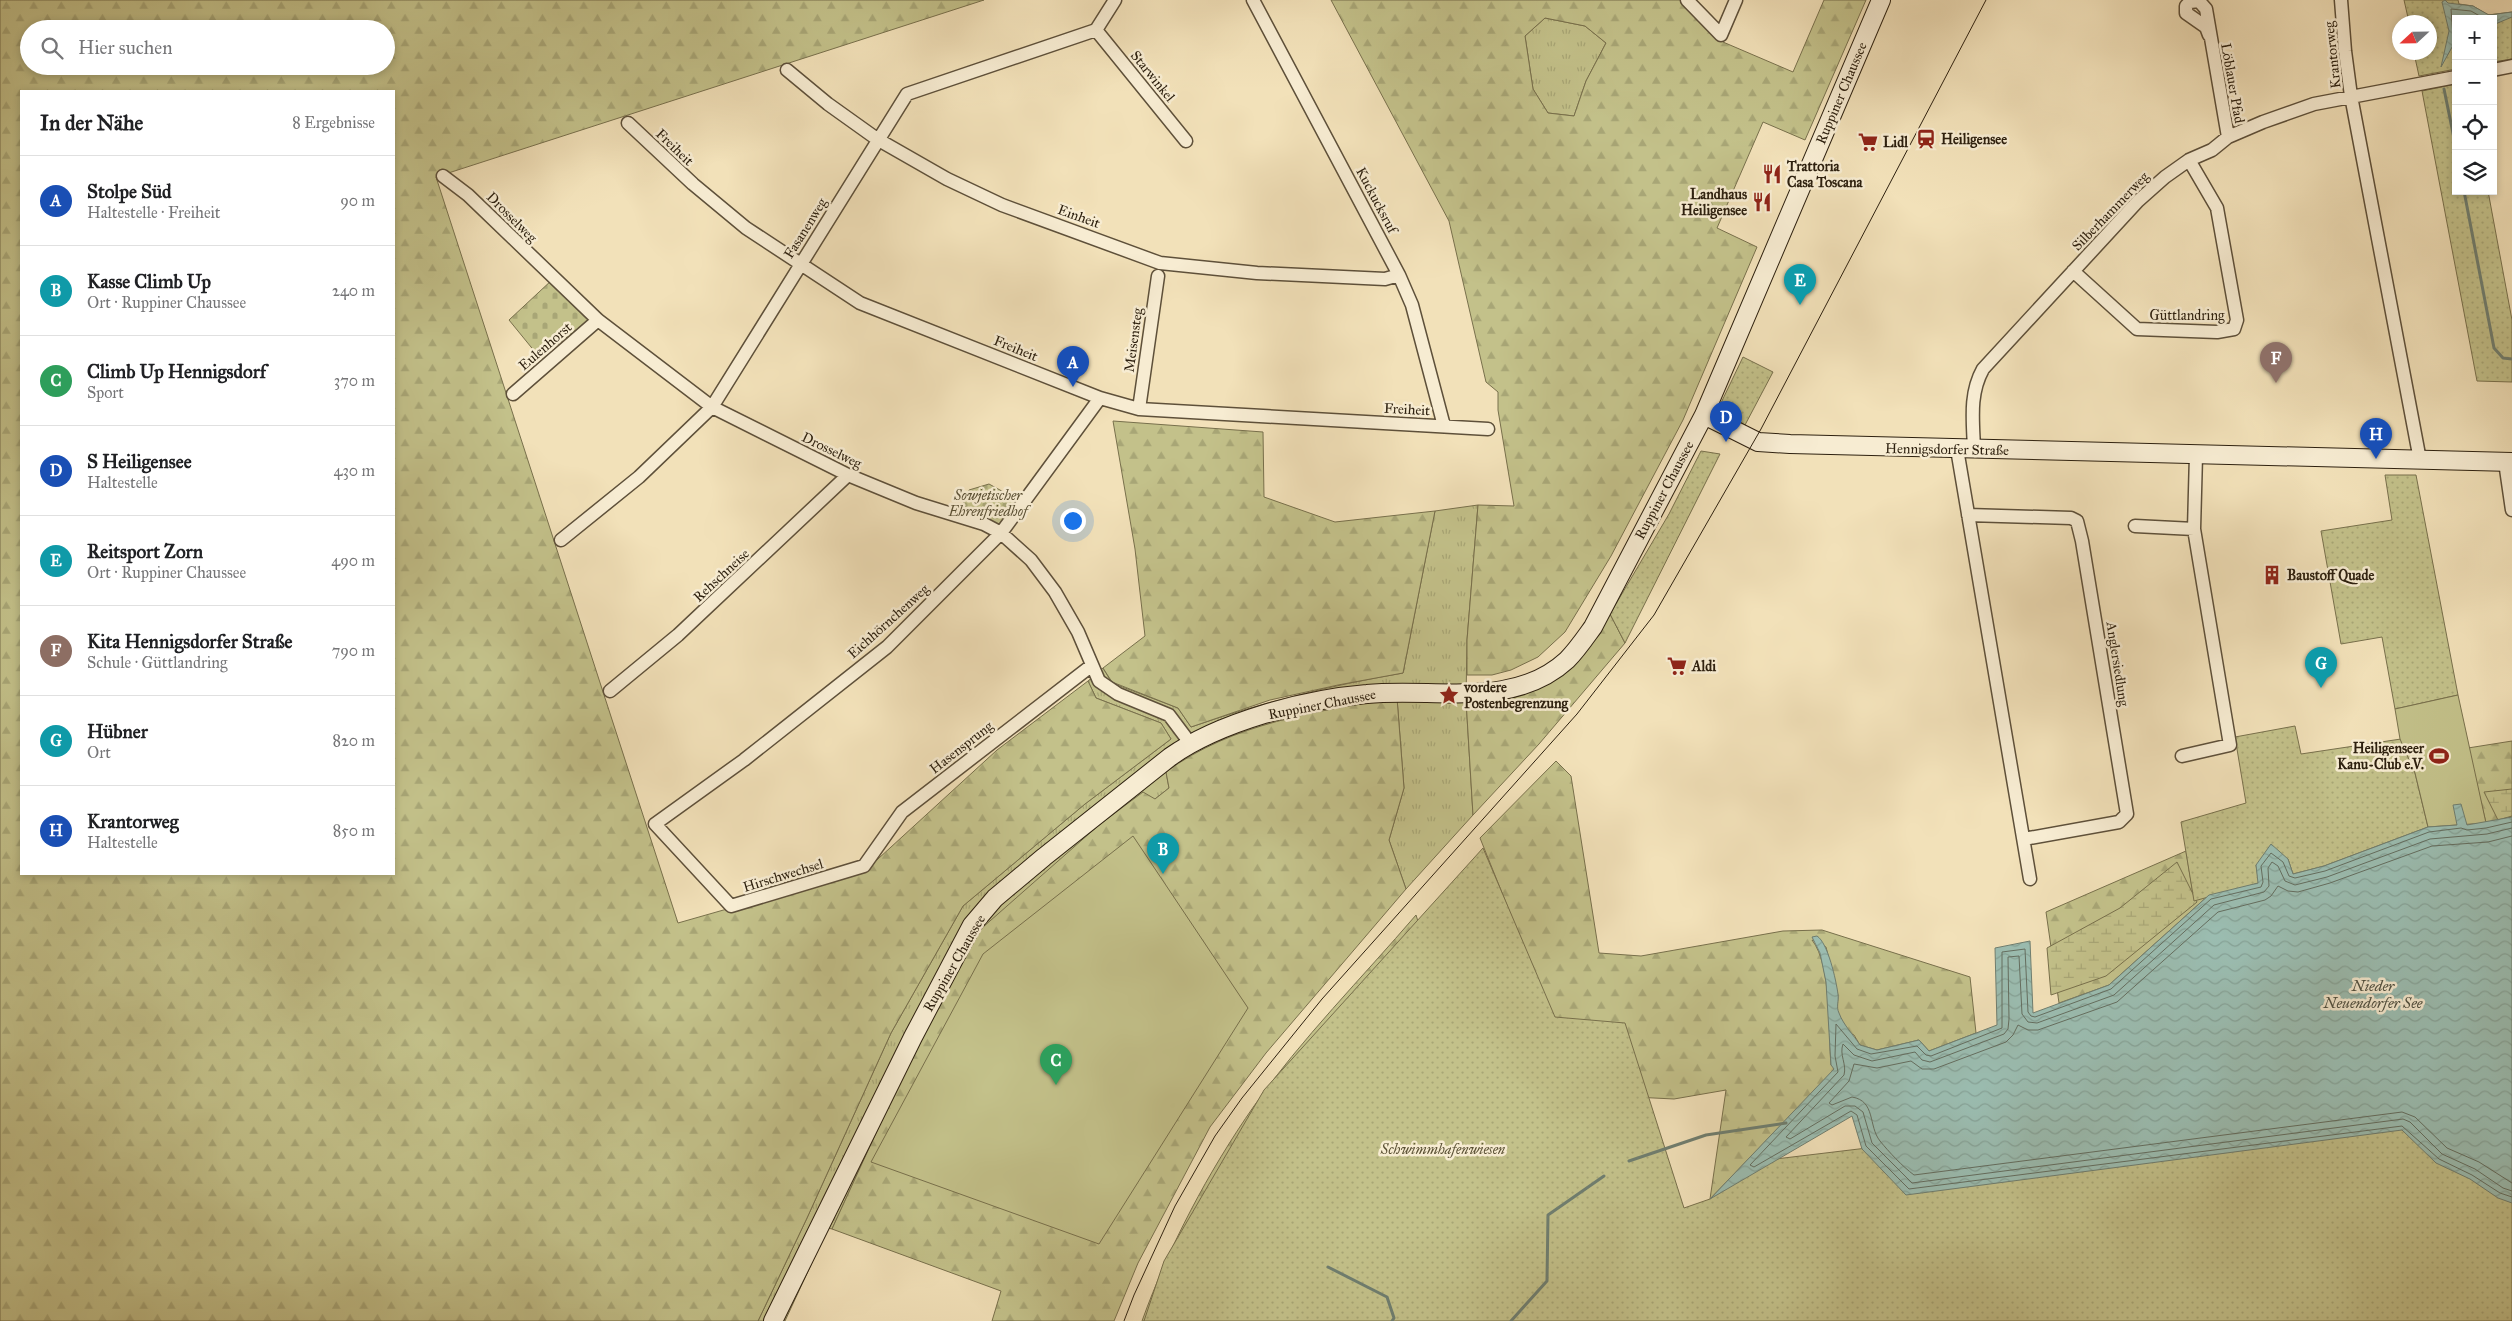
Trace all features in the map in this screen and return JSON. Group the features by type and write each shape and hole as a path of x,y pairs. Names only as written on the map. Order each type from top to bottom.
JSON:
{"main road":[{"name":"Ruppiner Chaussee","path":"773,1321 913,1037 972,925 995,898 1044,857 1190,743 1254,718 1340,698 1388,692 1485,692 1513,689 1534,681 1558,667 1575,652 1593,627 1704,415 1881,0"},
{"name":"Hennigsdorfer Straße","path":"1704,415 1758,442 2509,462"}],"street":[{"path":"1096,30 1115,0"},
{"name":"Kuckucksruf","path":"1253,0 1399,276 1412,305 1444,426"},
{"path":"1687,0 1721,35 1736,0"},
{"name":"Krantorweg","path":"2341,0 2351,96 2420,460"},
{"name":"Fasanenweg","path":"561,540 639,477 712,407 877,139 907,94 1096,30"},
{"name":"Starwinkel","path":"1096,30 1186,140"},
{"name":"Löblauer Pfad","path":"2209,35 2228,137"},
{"path":"2497,69 2512,66"},
{"name":"Einheit","path":"787,70 828,104 877,139 947,180 1002,204 1160,263 1257,273 1385,279 1399,276"},
{"name":"Silberhammerweg","path":"1966,449 1975,383 1983,369 2138,201 2189,160 2212,150 2228,137 2298,109 2351,96 2452,78"},
{"name":"Freiheit","path":"628,123 700,190 746,228 800,266 860,303 1100,398 1139,409 1488,429"},
{"name":"Güttlandring","path":"2073,271 2137,329 2217,332 2234,329 2237,320 2220,218 2214,199 2189,160"},
{"name":"Drosselweg","path":"443,176 468,195 598,320 712,407 848,476 916,503 984,524 1002,533 1030,560 1056,592 1078,632 1099,681 1106,688 1169,715 1190,743"},
{"name":"Meisensteg","path":"1139,409 1158,276"},
{"name":"Eulenhorst","path":"512,394 598,320"},
{"name":"Eichhörnchenweg","path":"655,824 744,760 887,647 1002,533 1100,398"},
{"path":"1966,449 1968,515 2030,879"},
{"path":"2182,756 2230,745 2194,529 2196,455"},
{"path":"2509,462 2512,510"},
{"name":"Rehschneise","path":"610,691 678,635 848,476"},
{"name":"Anglersiedlung","path":"1968,515 2071,518 2077,521 2082,541 2127,814 2119,822 2024,839"},
{"path":"2135,526 2194,529"},
{"name":"Hasensprung","path":"864,866 902,812 1091,666"},
{"name":"Hirschwechsel","path":"655,824 731,906 864,866"}],"green space":[{"path":"0,0 984,0 436,177 678,923 867,869 997,750 1088,681 1096,698 1161,723 1171,739 1085,804 963,906 891,1033 758,1321 0,1321"},
{"path":"1331,0 1687,0 1721,35 1723,42 1793,72 1824,0 1866,0 1805,140 1763,122 1717,228 1757,247 1683,420 1611,556 1565,632 1538,657 1511,670 1492,675 1467,675 1467,640 1478,505 1514,506 1498,410 1498,392 1486,382 1449,221","holes":["1545,18 1585,26 1606,43 1586,81 1574,116 1548,113 1533,89 1525,36"]},
{"path":"2404,0 2458,0 2459,4 2473,6 2488,15 2452,15 2452,70 2419,76 2416,60 2437,60 2437,15 2407,15"},
{"path":"2512,12 2512,59 2497,61 2497,15 2488,15"},
{"path":"1545,18 1585,26 1606,43 1586,81 1574,116 1548,113 1533,89 1525,36"},
{"path":"2452,85 2452,195 2489,195 2512,320 2512,382 2477,381 2422,91"},
{"path":"553,279 594,316 540,358 509,320"},
{"path":"1743,357 1773,372 1745,425 1730,417 1720,405"},
{"path":"1113,421 1263,432 1264,497 1335,522 1435,511 1403,673 1270,700 1191,727 1178,708 1112,682 1103,668 1145,636 1135,549"},
{"path":"1701,451 1720,454 1625,643 1610,614 1669,514"},
{"path":"2385,475 2416,475 2458,695 2395,709 2382,637 2341,644 2321,531 2392,520"},
{"name":"Sowjetischer Ehrenfriedhof","path":"989,484 1020,501 1001,526 959,513 969,490"},
{"path":"1478,505 1467,640 1466,700 1473,815 1406,889 1389,840 1404,788 1397,698 1334,708 1227,737 1166,772 1169,788 1155,799 921,1035 832,1229 828,1228 785,1321 758,1321 891,1033 963,906 1085,804 1171,739 1161,723 1096,698 1088,681 1103,668 1112,683 1178,708 1191,727 1296,696 1348,683 1403,673 1435,511"},
{"path":"1610,614 1625,643 1539,744 1473,815 1466,700 1511,698 1528,693 1599,631"},
{"name":"Heiligenseer Kanu-Club e.V.","path":"2458,695 2486,823 2428,827 2415,773 2400,739 2395,709"},
{"path":"1397,698 1404,788 1389,840 1406,889 1266,1053 1210,1127 1138,1263 1114,1321 992,1321 1001,1291 832,1229 921,1035 982,928 1099,825 1143,792 1155,799 1169,788 1166,772 1192,755 1247,730 1277,721"},
{"path":"2295,726 2301,754 2401,739 2415,773 2428,827 2324,866 2293,874 2288,859 2256,865 2259,883 2194,901 2181,822 2246,803 2235,737"},
{"path":"2512,741 2512,817 2486,823 2468,748"},
{"path":"1556,761 1571,776 1599,953 1641,956 1783,931 1822,930 1970,977 1976,1033 1929,1051 1919,1040 1877,1050 1860,1045 1854,1035 1848,1032 1837,1011 1838,996 1826,947 1812,940 1823,966 1826,982 1831,1065 1835,1069 1710,1199 1726,1090 1674,1099 1614,1096 1210,1321 1142,1321 1177,1237 1205,1183 1237,1131 1292,1056 1416,915 1429,956 1541,990 1480,838"},
{"path":"2512,789 2512,816 2498,820 2484,792"},
{"path":"1133,836 1248,1008 1099,1244 871,1162 983,954"},
{"name":"Schwimmhafenwiesen","path":"1483,848 1555,1017 1625,1023 1684,1208 1710,1199 1759,1161 1867,1148 2512,1105 2512,1321 1144,1321 1164,1261 1264,1090"},
{"path":"2186,851 2194,900 2209,895 2109,985 2059,1003 2046,912"},
{"path":"2177,862 2197,902 2106,976 2051,995 2047,948 2120,908"}],"water":[{"path":"2445,0 2448,3 2473,6 2489,15 2452,15 2452,47 2441,67 2449,31 2442,2"},
{"path":"2512,12 2512,17 2497,23 2497,15 2489,15"},
{"name":"Nieder Neuendorfer See","path":"2461,804 2467,825 2512,817 2512,1203 2498,1198 2470,1179 2436,1163 2402,1130 1906,1195 1862,1149 1852,1116 1710,1199 1834,1069 1831,1065 1826,982 1820,953 1812,937 1817,936 1825,946 1831,962 1838,994 1838,1011 1843,1022 1860,1045 1877,1050 1919,1040 1929,1051 1997,1025 1995,948 2030,941 2033,1013 2109,985 2209,895 2258,883 2256,865 2271,844 2288,859 2293,874 2324,866 2428,827 2457,825 2453,805"}],"waterway":[{"path":"2444,89 2452,128"},
{"path":"2465,195 2494,348 2503,358 2512,359"},
{"path":"1629,1161 1706,1135 1786,1123"},
{"path":"1511,1321 1547,1281 1548,1215 1604,1176"},
{"path":"1328,1267 1387,1297 1394,1318 1392,1321"}],"tram line":[{"path":"1124,1321 1175,1206 1215,1136 1242,1098 1322,999 1577,714 1654,615 1761,429 1986,0"}],"place":[{"name":"Heiligensee","path":"1926,139"},
{"name":"Lidl","path":"1868,142"},
{"name":"Trattoria Casa Toscana","path":"1772,174"},
{"name":"Landhaus Heiligensee","path":"1762,202"},
{"name":"Reitsport Zorn","path":"1800,305"},
{"name":"Kita Hennigsdorfer Straße","path":"2276,383"},
{"name":"Stolpe Süd","path":"1073,387"},
{"name":"S Heiligensee","path":"1726,442"},
{"name":"Krantorweg","path":"2376,459"},
{"name":"Baustoff Quade","path":"2272,575"},
{"name":"Aldi","path":"1677,666"},
{"name":"Hübner","path":"2321,688"},
{"name":"vordere Postenbegrenzung","path":"1449,695"},
{"name":"Heiligenseer Kanu-Club e.V.","path":"2439,756"},
{"name":"Kasse Climb Up","path":"1163,874"},
{"name":"Climb Up Hennigsdorf","path":"1056,1085"}]}
